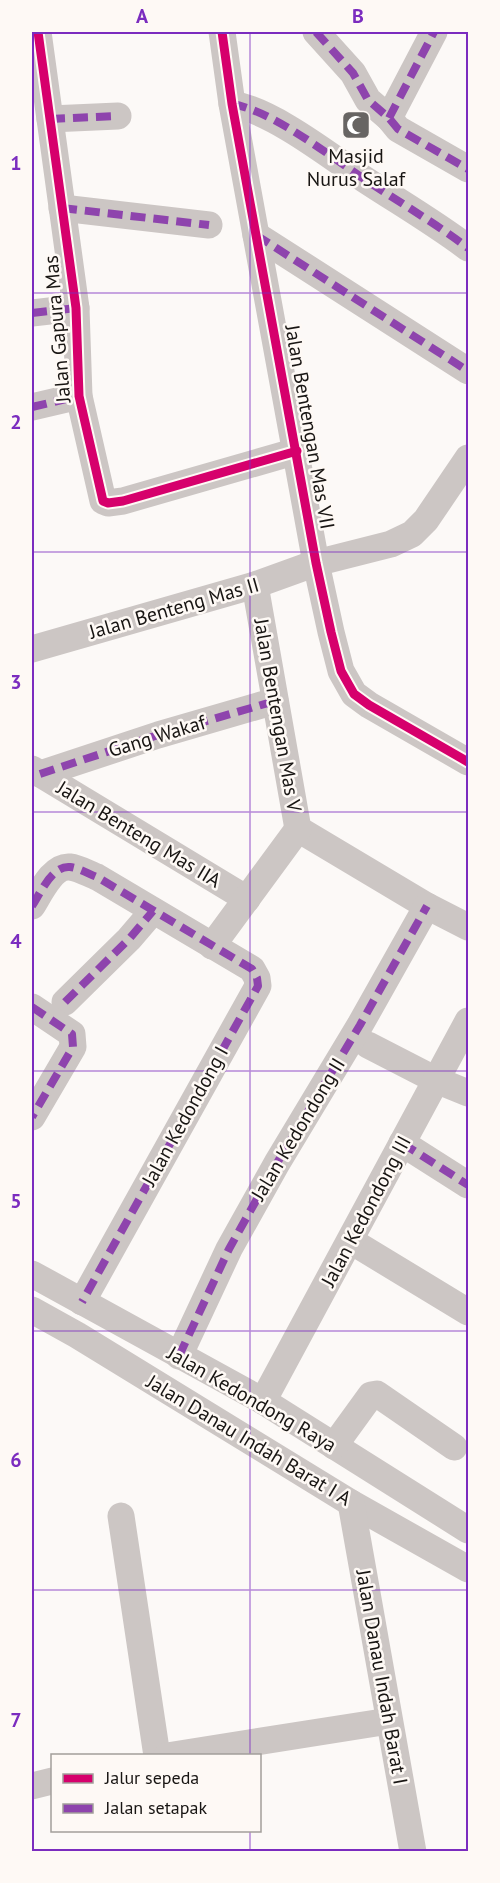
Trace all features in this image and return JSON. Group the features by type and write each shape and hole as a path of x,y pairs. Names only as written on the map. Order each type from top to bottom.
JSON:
{"street":[{"name":"Jalan Gapura Mas","path":"38,32 37,58 50,119 76,308 79,396 103,501 108,503 123,501 297,451"},
{"name":"Jalan Bentengan Mas VII","path":"222,32 232,104 316,563 341,671 354,694 369,705 468,762"},
{"path":"316,32 353,73 368,100 398,129 468,169"},
{"path":"389,118 434,32"},
{"path":"232,104 241,105 274,121 328,153 468,248"},
{"path":"50,119 118,116"},
{"path":"62,208 208,225"},
{"path":"255,230 288,247"},
{"path":"255,230 468,371"},
{"path":"32,312 76,308"},
{"path":"32,407 79,396"},
{"name":"Jalan Bentengan Mas VII","path":"316,563 392,544 412,534 426,520 468,458"},
{"name":"Jalan Benteng Mas II","path":"32,649 255,585 316,563"},
{"name":"Jalan Bentengan Mas V","path":"255,585 298,829 427,906 468,927"},
{"name":"Gang Wakaf","path":"36,771 275,701"},
{"name":"Jalan Benteng Mas IIA","path":"36,771 247,899"},
{"path":"212,946 298,829"},
{"name":"Jalan Kedondong I","path":"32,904 55,872 63,867 73,867 97,878 252,969 257,978 258,986 82,1302"},
{"name":"Jalan Kedondong II","path":"179,1356 234,1239 427,906"},
{"path":"65,1002 129,939 153,911"},
{"path":"32,1007 72,1034 74,1047 32,1117"},
{"name":"Jalan Kedondong III","path":"263,1401 468,1021"},
{"path":"368,1045 436,1080 468,1093"},
{"path":"402,1143 468,1185"},
{"path":"351,1241 468,1312"},
{"name":"Jalan Kedondong Raya","path":"32,1274 263,1401 334,1446 467,1524"},
{"name":"Jalan Danau Indah Barat I A","path":"32,1310 87,1341 351,1503 468,1569"},
{"path":"334,1446 374,1394 454,1447"},
{"name":"Jalan Danau Indah Barat I","path":"351,1503 413,1851"},
{"path":"121,1516 157,1754"},
{"path":"174,1754 389,1721"},
{"path":"32,1786 51,1781"}],"marked path":[{"path":"316,32 353,73 368,100 398,129 468,169"},
{"path":"389,118 434,32"},
{"path":"232,104 248,108 283,125 468,248"},
{"path":"50,119 118,116"},
{"path":"62,208 209,225"},
{"path":"256,235 468,371"},
{"path":"32,313 76,308"},
{"path":"32,407 79,396 81,402"},
{"path":"40,774 158,735 275,701"},
{"path":"32,906 52,875 64,868 77,869 97,877 252,969 257,978 258,986 82,1302"},
{"path":"179,1356 229,1249 427,906"},
{"path":"65,1002 129,939 153,911"},
{"path":"32,1007 72,1034 73,1047 32,1117"},
{"path":"402,1143 468,1185"}],"cycle path":[{"path":"38,32 76,308 79,396 103,501 108,503 123,501 297,451"},
{"path":"222,32 232,104 316,563 341,671 354,694 369,705 468,762"}],"place":[{"name":"Masjid Nurus Salaf","path":"356,125"}]}
